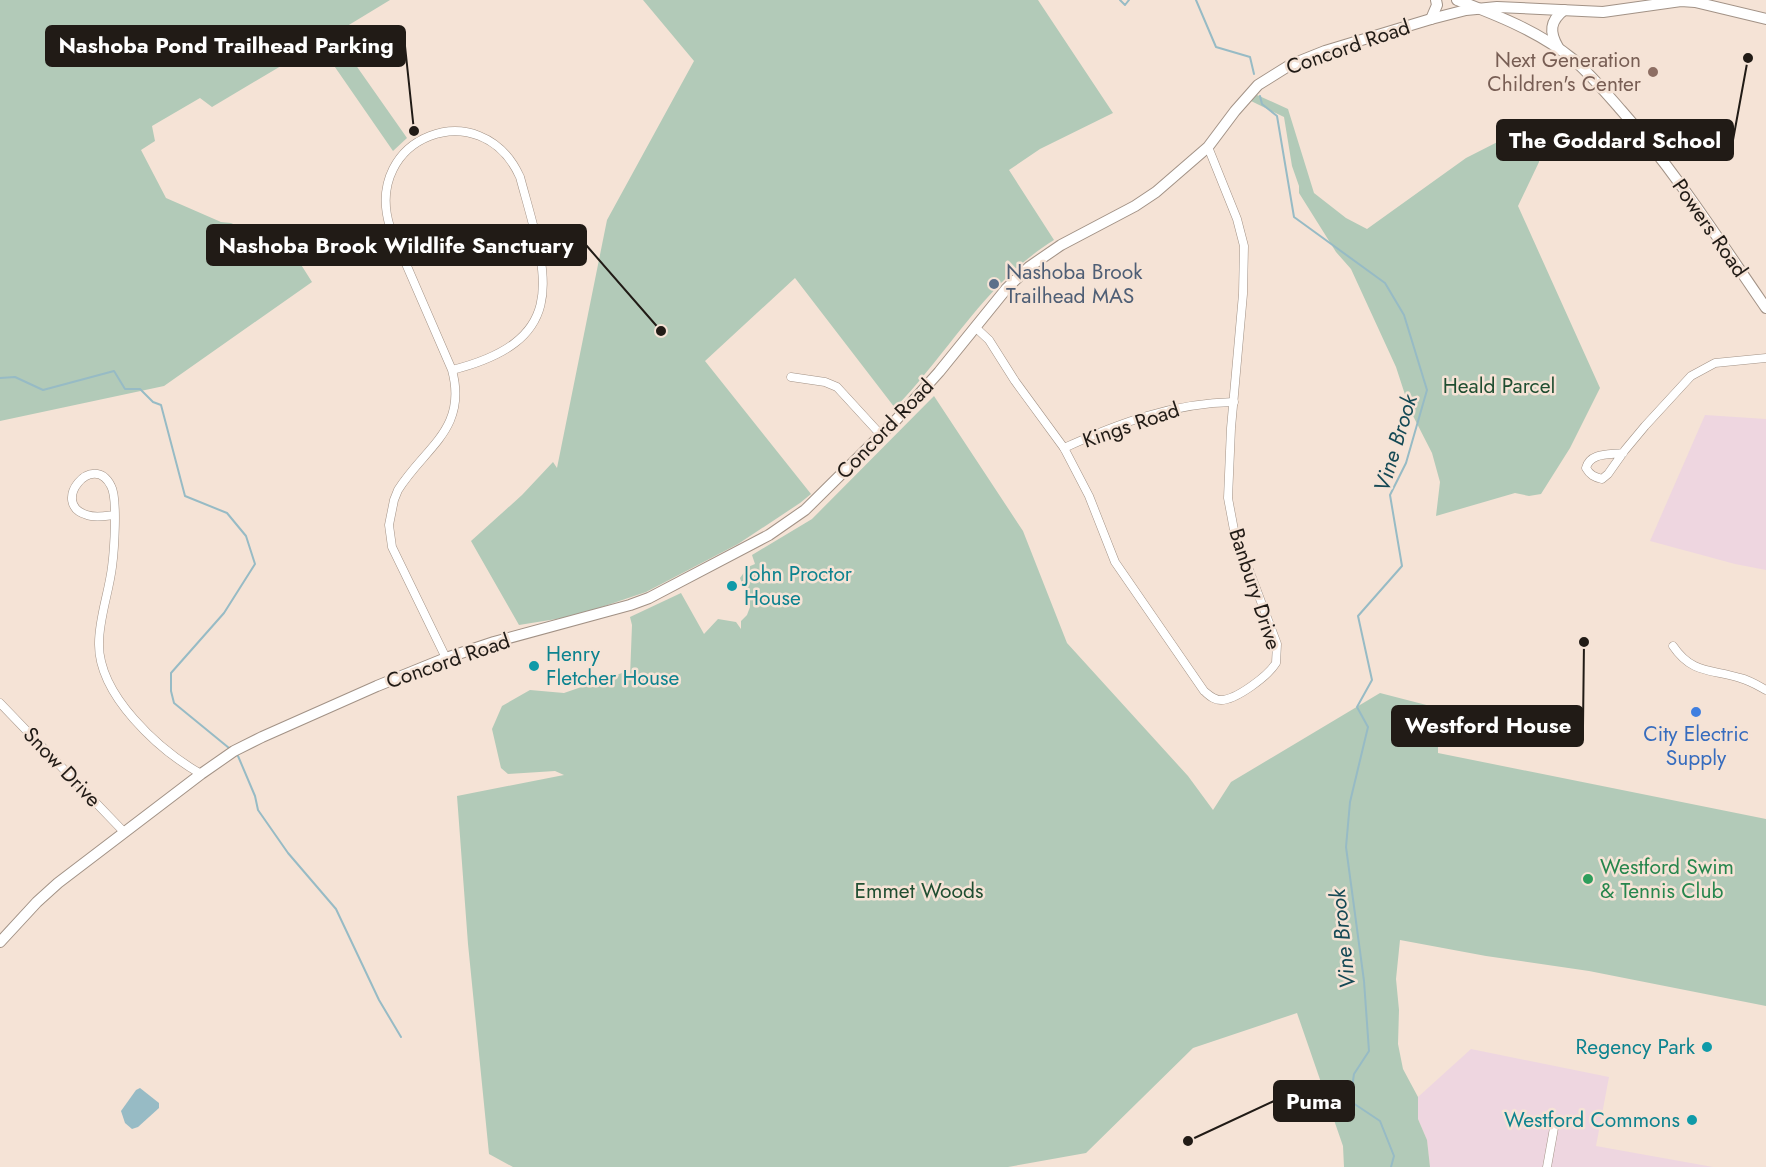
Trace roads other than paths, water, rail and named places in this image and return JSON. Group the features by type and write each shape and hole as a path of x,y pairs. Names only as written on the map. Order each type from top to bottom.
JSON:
{"main road":[{"path":"1431,19 1437,5 1436,0"},
{"name":"Powers Road","path":"1457,0 1538,36 1593,78 1635,126 1686,192 1766,308"},
{"name":"Concord Road","path":"0,942 47,892 234,751 377,686 446,658 494,642 630,605 673,586 769,535 805,510 881,435 939,372 1007,288 1029,267 1061,245 1156,192 1208,147 1250,92 1272,74 1325,51 1431,19 1479,9 1497,7 1603,12 1681,1 1695,2 1766,19"},
{"path":"1559,50 1551,29 1553,21 1564,10"}],"street":[{"path":"446,658 396,557 389,525 393,500 398,490 443,434 451,420 456,396 452,370 390,227 385,204 388,179 400,157 418,141 441,132 454,131 472,133 489,140 504,151 515,166 540,253 544,289 538,312 518,342 497,356 452,370"},
{"name":"Banbury Drive","path":"975,327 988,340 1064,448 1089,496 1111,554 1127,581 1204,691 1212,698 1228,699 1262,679 1276,663 1277,644 1234,530 1228,498 1229,458 1243,294 1244,246 1237,219 1208,147"},
{"path":"1623,453 1592,458 1586,468 1590,474 1602,479 1608,474 1645,426 1696,373 1715,363 1766,358"},
{"path":"791,377 825,382 837,387 881,435"},
{"name":"Kings Road","path":"1064,448 1157,412 1186,406 1234,402"},
{"path":"114,515 89,516 78,510 72,499 77,482 94,475 105,479 113,489 114,515 112,566 99,640 102,668 111,688 149,737 179,762 201,774"},
{"path":"1672,646 1681,659 1691,664 1716,673 1742,678 1766,690"},
{"name":"Snow Drive","path":"0,703 124,832"},
{"path":"1548,1167 1554,1128"}],"water":[{"path":"140,1088 159,1103 159,1108 138,1127 132,1129 125,1123 121,1111 136,1090"}],"waterway":[{"name":"Vine Brook","path":"1120,0 1125,5 1129,0"},
{"name":"Vine Brook","path":"1196,0 1216,47 1250,57 1254,74"},
{"name":"Vine Brook","path":"1260,96 1262,104 1277,116 1294,217 1385,283 1404,315 1427,390 1406,463 1390,495 1402,566 1358,616 1372,680 1357,707 1368,727 1350,802 1346,847 1364,981 1369,1051 1354,1074 1350,1101 1380,1121 1394,1156 1391,1167"},
{"path":"0,378 15,377 43,390 114,371 125,389 140,389 153,402 161,405 185,496 227,513 246,536 255,564 224,613 171,673 174,703 229,748"},
{"path":"238,756 255,796 258,810 288,853 336,909 379,1000 401,1037"}],"place":[{"name":"The Goddard School","path":"1748,58"},
{"name":"Next Generation Children's Center","path":"1653,72"},
{"name":"Nashoba Pond Trailhead Parking","path":"414,131"},
{"name":"Nashoba Brook Trailhead MAS","path":"994,284"},
{"name":"Nashoba Brook Wildlife Sanctuary","path":"661,331"},
{"name":"John Proctor House","path":"732,586"},
{"name":"Westford House","path":"1584,642"},
{"name":"Henry Fletcher House","path":"534,666"},
{"name":"City Electric Supply","path":"1696,712"},
{"name":"Westford Swim & Tennis Club","path":"1588,879"},
{"name":"Regency Park","path":"1707,1047"},
{"name":"Westford Commons","path":"1692,1120"},
{"name":"Puma","path":"1188,1141"}],"park label":[{"name":"Heald Parcel","path":"1499,386"},
{"name":"Emmet Woods","path":"919,891"}]}
